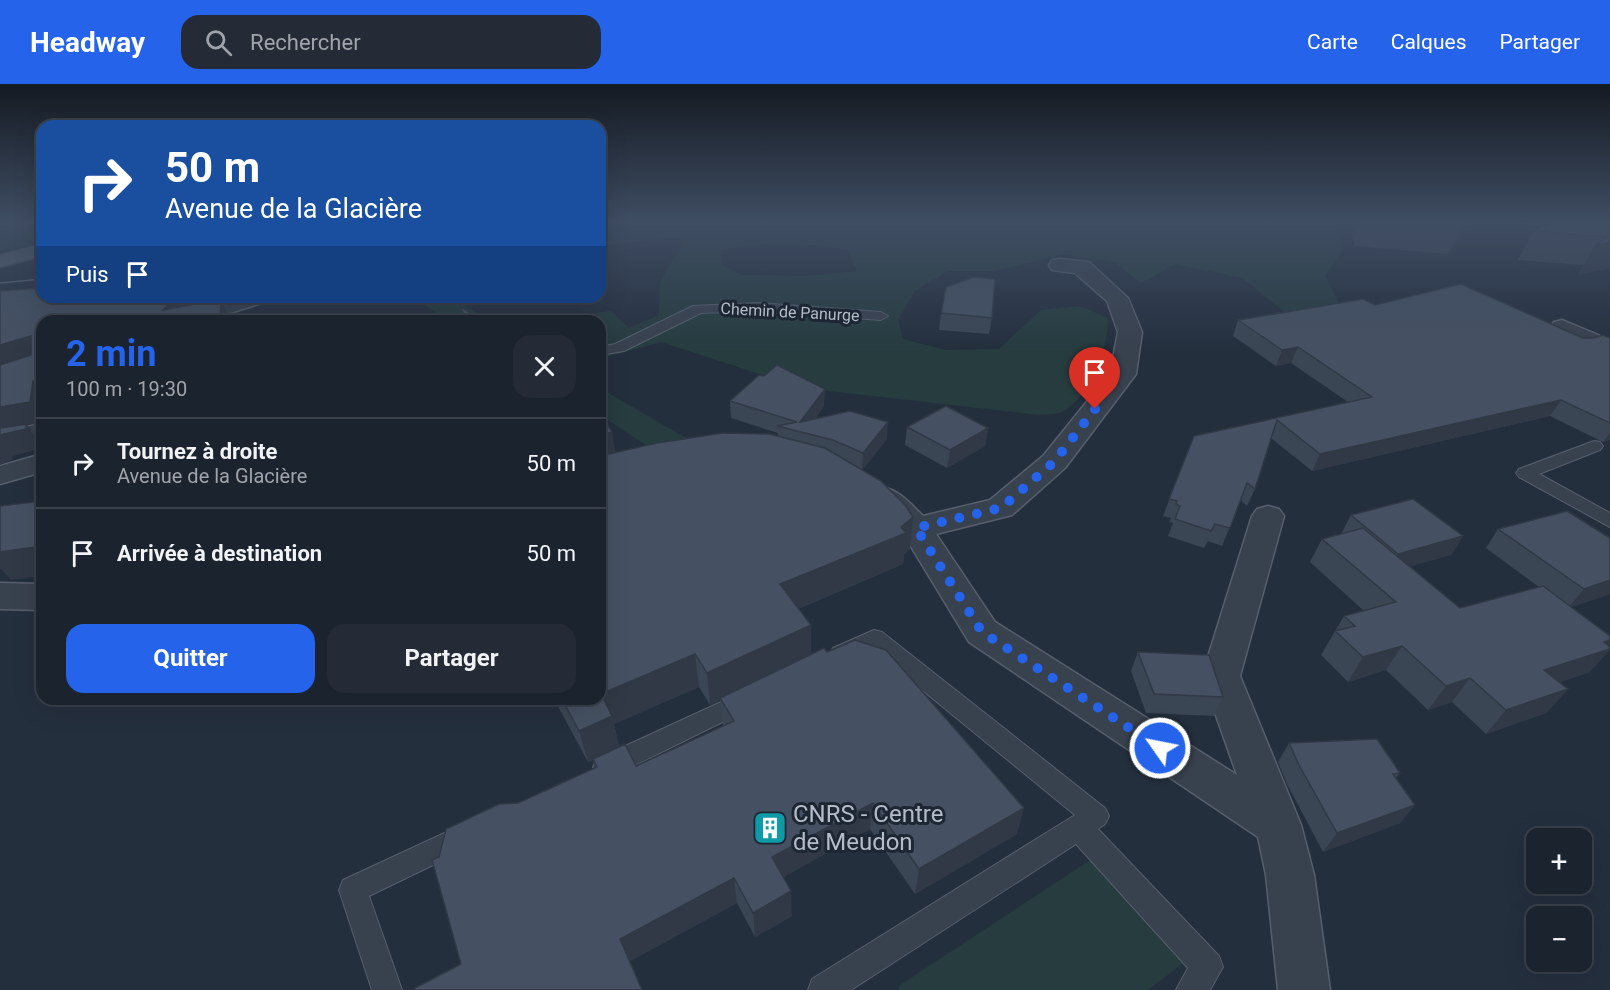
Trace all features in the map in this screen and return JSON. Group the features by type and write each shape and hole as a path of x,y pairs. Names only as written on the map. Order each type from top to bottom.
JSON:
{"street":[{"path":"916,528 1001,508 1054,462 1123,374 1130,332 1117,297 1081,267 1060,265"},
{"path":"201,315 238,303"},
{"path":"1562,327 1610,349"},
{"path":"0,440 36,434"},
{"path":"0,475 36,465"},
{"path":"858,481 891,503 916,528 982,632 1278,825"},
{"path":"1268,516 1221,676 1278,825 1290,875 1304,990"},
{"path":"0,596 36,597"}],"lane":[{"name":"Chemin de Panurge","path":"606,350 619,348 698,309 757,307 881,316"},
{"path":"1594,446 1525,472 1610,522"},
{"path":"821,663 874,638 1096,816 823,990"},
{"path":"587,777 768,689"},
{"path":"387,990 353,890 481,828"},
{"path":"1079,828 1208,967 1191,990"}],"green space":[{"path":"670,264 722,264 742,275 806,276 857,271 854,264 1022,264 994,271 948,271 915,291 898,320 903,339 946,350 999,349 1041,310 1080,306 1108,318 1107,330 1096,371 1081,395 1062,412 1039,415 802,388 661,342 606,357 606,315 575,315 611,311 629,328 659,315 660,282"},
{"path":"1118,264 1174,264 1141,283"},
{"path":"1176,264 1333,264 1325,275 1341,307 1301,325 1242,278"},
{"path":"422,303 462,303 480,315 440,315"},
{"path":"606,391 691,441 652,449 606,419"},
{"path":"1095,857 1189,959 1148,990 899,990 900,985"}],"building":[{"path":"974,277 995,279 992,318 941,313 946,287"},
{"path":"1461,284 1583,338 1603,335 1610,338 1610,423 1561,400 1320,454 1277,420 1255,489 1247,483 1230,528 1215,524 1211,531 1175,519 1180,506 1176,504 1177,501 1169,499 1194,436 1372,397 1298,347 1282,350 1238,320 1363,299 1375,305"},
{"path":"36,288 36,303 157,303 168,305 163,310 200,303 221,303 220,315 36,315 36,380 33,381 30,402 0,407 0,365 31,355 31,336 0,345 0,291"},
{"path":"460,306 474,315 464,315"},
{"path":"777,365 825,389 800,422 850,411 888,422 863,453 833,440 777,426 797,422 730,401 759,375 764,376"},
{"path":"946,406 988,428 950,450 907,427"},
{"path":"606,423 612,432 606,434"},
{"path":"27,424 26,429 0,435 0,428"},
{"path":"723,433 769,434 825,448 881,481 905,505 913,517 901,527 906,533 780,584 811,625 707,673 695,654 606,692 606,455 657,443"},
{"path":"1413,499 1463,536 1398,554 1351,515"},
{"path":"36,502 36,547 0,552 0,506"},
{"path":"1567,511 1610,538 1610,580 1584,589 1498,529"},
{"path":"1363,528 1460,608 1543,586 1610,636 1610,640 1604,642 1610,649 1544,670 1568,689 1506,710 1470,678 1446,686 1402,646 1363,657 1335,631 1355,626 1344,616 1396,602 1322,539"},
{"name":"CNRS - Centre de Meudon","path":"855,640 886,650 1024,808 919,869 873,803 772,857 791,891 753,913 734,878 620,939 642,990 415,990 461,964 432,860 439,857 446,829 499,804 518,803 597,767 593,759 625,744 636,766 734,721 720,698 824,648 827,652"},
{"path":"1138,652 1209,655 1223,697 1154,694"},
{"path":"606,704 612,716 579,731 565,705"},
{"path":"1377,739 1400,773 1393,774 1415,805 1337,833 1289,743"}],"tram line":[{"path":"0,283 36,280"}],"place":[{"name":"CNRS - Centre de Meudon","path":"770,828"}],"route":[{"path":"1095,409 1054,462 1001,508 916,528 982,632 1160,748"}]}
